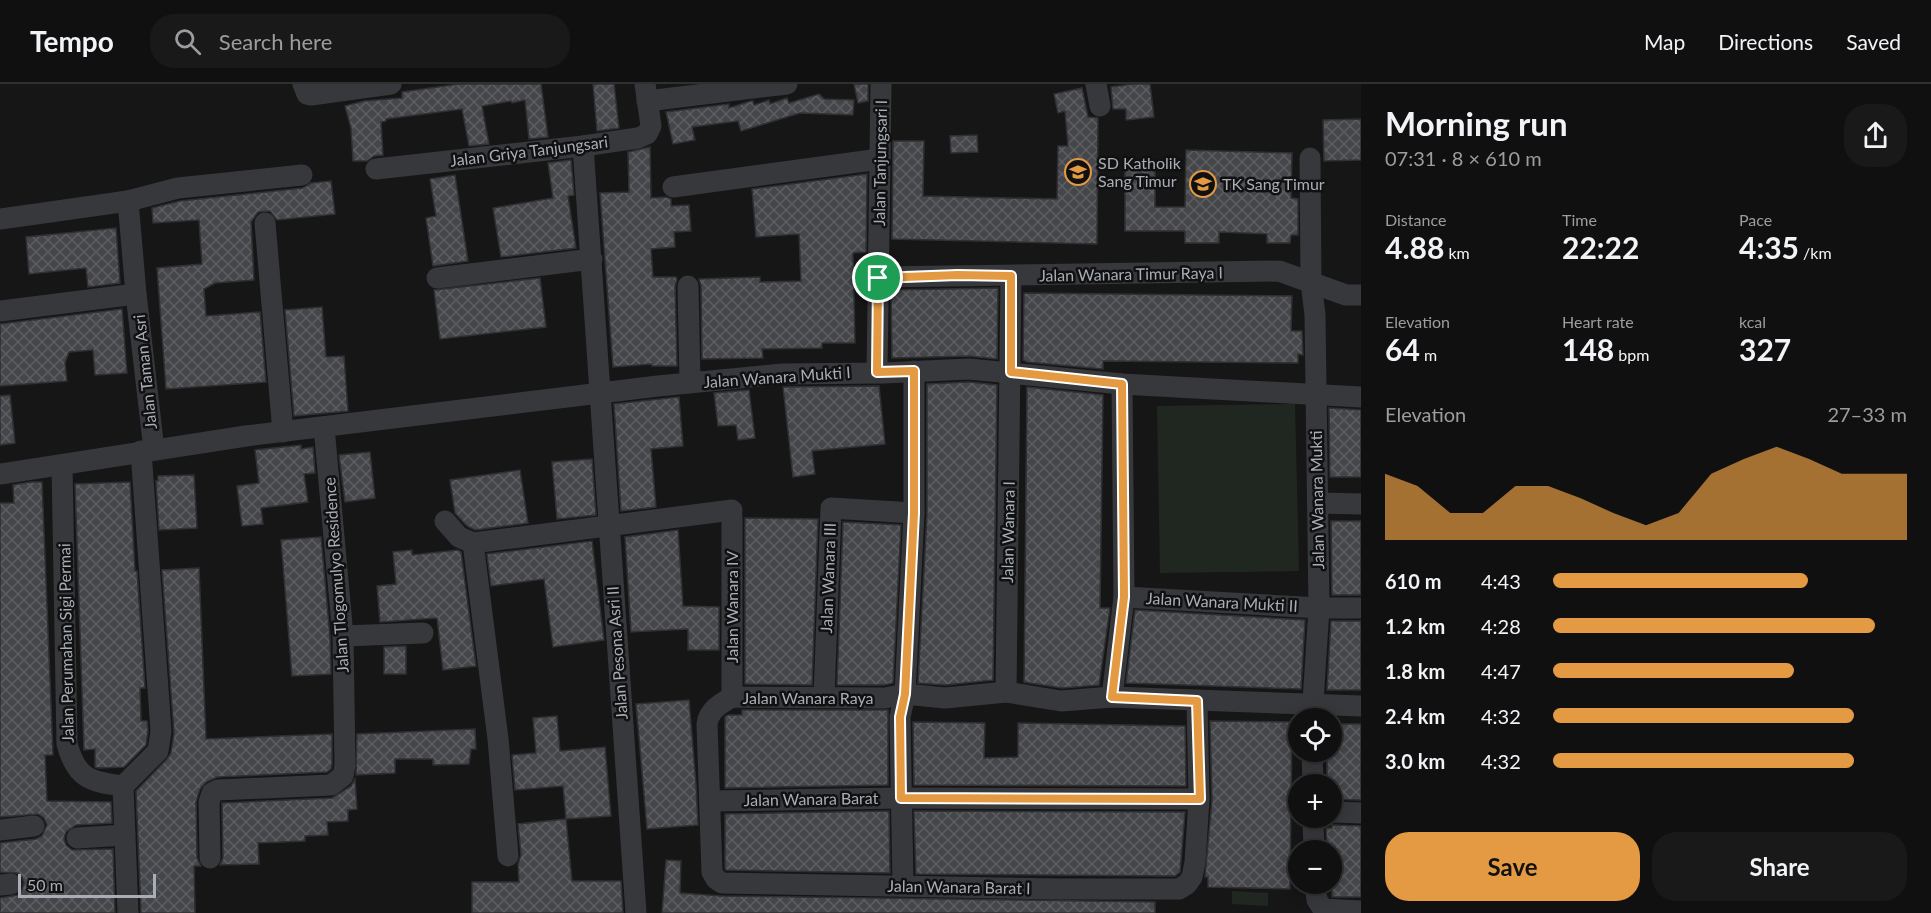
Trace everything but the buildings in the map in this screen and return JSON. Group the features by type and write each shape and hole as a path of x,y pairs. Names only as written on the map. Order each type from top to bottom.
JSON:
{"street":[{"path":"308,89 391,84"},
{"path":"646,93 723,84"},
{"path":"646,93 787,84"},
{"name":"Jalan Tanjungsari I","path":"877,372 881,84"},
{"path":"1096,84 1100,106"},
{"name":"Jalan Griya Tanjungsari","path":"376,169 638,138 647,134 651,126 646,93"},
{"name":"Jalan Pesona Asri II","path":"583,146 592,259 598,394 636,913"},
{"name":"Jalan Wanara Mukti","path":"1310,158 1311,282 1315,315 1319,608 1312,708"},
{"path":"673,188 880,159"},
{"path":"0,219 128,201 178,188 302,175"},
{"name":"Jalan Taman Asri","path":"128,201 147,451"},
{"path":"265,223 283,432"},
{"path":"437,278 592,259"},
{"name":"Jalan Wanara Timur Raya I","path":"878,278 1279,271 1346,295 1361,295"},
{"name":"Jalan Wanara I","path":"1006,692 1011,276"},
{"path":"688,286 690,383"},
{"name":"Jalan Taman Asri","path":"0,311 136,294"},
{"name":"Jalan Wanara Mukti I","path":"0,474 283,432 782,374 969,369 1122,384 1361,397"},
{"path":"903,886 900,717 905,694 914,513 914,371"},
{"path":"1112,697 1124,597 1122,384"},
{"name":"Jalan Tlogomulyo Residence","path":"210,858 209,802 212,793 218,790 332,784 343,776 345,765 344,636 324,427"},
{"path":"128,913 123,786 158,751 161,731 147,451"},
{"name":"Jalan Perumahan Sigi Permai","path":"62,465 67,744 72,762 82,773 99,783 123,786"},
{"path":"1318,504 1361,504"},
{"name":"Jalan Wanara III","path":"824,697 831,508 914,513"},
{"name":"Jalan Wanara IV","path":"609,525 732,513 732,698"},
{"path":"445,521 459,537 473,543 609,525"},
{"path":"473,543 498,740 508,856"},
{"name":"Jalan Wanara Mukti II","path":"1124,597 1319,608 1361,608"},
{"path":"344,636 423,633"},
{"name":"Jalan Wanara Raya","path":"710,801 707,719 719,705 732,698 885,698 905,694 945,698 1006,692 1061,701 1112,697 1288,709"},
{"path":"1197,701 1200,799"},
{"name":"Jalan Wanara Raya","path":"1341,708 1361,706"},
{"name":"Jalan Wanara Barat","path":"710,801 901,798 1200,799"},
{"name":"Jalan Wanara Barat I","path":"710,801 712,872 722,883 1179,889 1192,877 1200,799"},
{"path":"1342,813 1361,813"},
{"path":"0,830 34,826"},
{"path":"77,838 125,835"},
{"path":"1316,894 1323,909 1361,911"}],"shaded area":[{"path":"1295,404 1299,571 1160,573 1157,406"},
{"path":"1232,891 1268,893 1268,906 1232,904"}],"place":[{"name":"SD Katholik Sang Timur","path":"1078,172"},
{"name":"TK Sang Timur","path":"1203,184"}],"route":[{"path":"1011,276 1011,372 1122,384 1124,597 1112,697 1197,701 1200,799 901,798 900,717 905,694 914,513 914,371 877,372 878,278 1011,276"}]}
